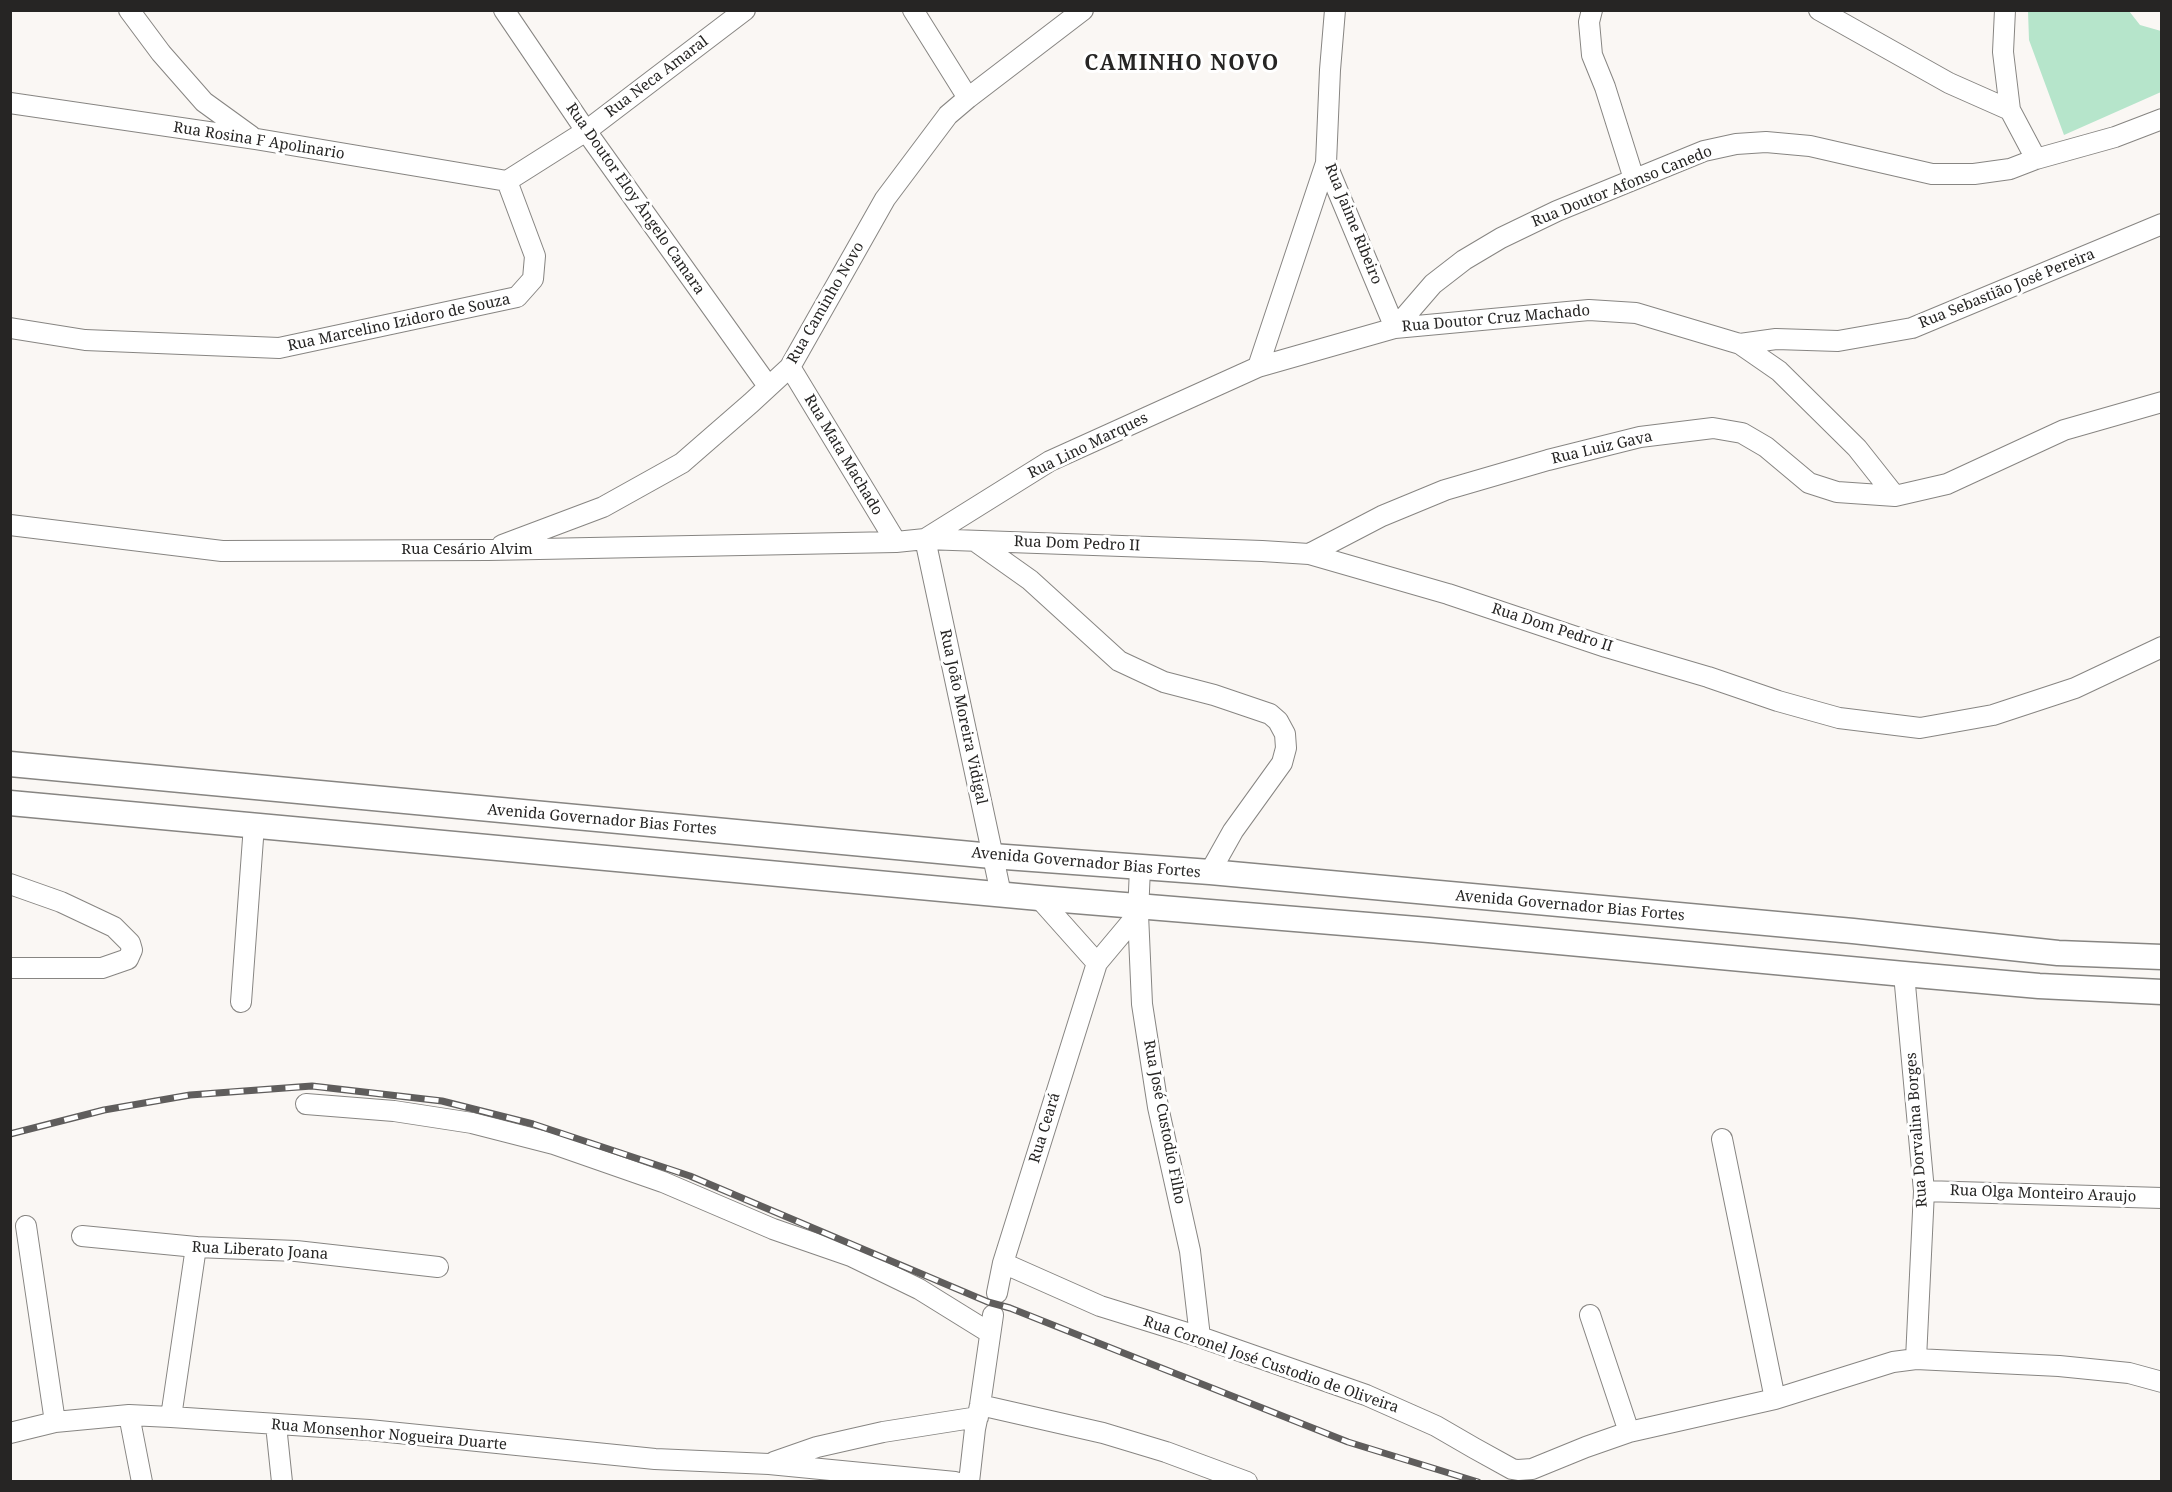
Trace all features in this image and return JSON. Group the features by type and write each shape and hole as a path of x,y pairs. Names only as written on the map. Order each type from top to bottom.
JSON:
{"main road":[{"name":"Avenida Governador Bias Fortes","path":"10,764 992,856 1210,872 1853,931 2058,953 2162,957"},
{"path":"263,826 275,790"},
{"path":"10,803 1001,894 1138,910 1430,930 2040,986 2162,992"},
{"path":"561,854 563,817"},
{"path":"1430,930 1432,894"},
{"path":"1853,931 1854,969"}],"street":[{"path":"129,10 161,53 204,102 256,139"},
{"name":"Rua Doutor Eloy Ângelo Camara","path":"504,10 586,131 768,386"},
{"name":"Rua Neca Amaral","path":"507,182 586,131 745,10"},
{"path":"913,10 968,98"},
{"name":"Rua Caminho Novo","path":"488,550 603,507 682,463 751,403 790,367 885,199 948,115 1083,10"},
{"name":"Rua Jaime Ribeiro","path":"1335,10 1326,163 1395,328"},
{"path":"1592,10 1589,22 1592,55 1605,87 1634,179"},
{"path":"1819,10 1893,54 1949,83 2010,110"},
{"path":"2005,10 2003,52 2010,110 2036,159"},
{"name":"Rua Rosina F Apolinario","path":"10,103 256,139 507,182"},
{"name":"Rua Doutor Afonso Canedo","path":"1395,328 1433,284 1464,260 1501,238 1547,215 1704,150 1736,144 1766,142 1810,146 1932,174 1974,174 2010,169 2162,119"},
{"path":"1258,367 1326,163"},
{"name":"Rua Marcelino Izidoro de Souza","path":"10,328 85,340 279,348 517,297 533,279 535,256 507,182"},
{"name":"Rua Sebastião José Pereira","path":"1740,344 1776,339 1838,341 1912,328 2162,225"},
{"name":"Rua Doutor Cruz Machado","path":"1395,328 1589,309 1636,313 1740,344 1779,371 1857,448 1895,496"},
{"name":"Rua Lino Marques","path":"925,539 1050,461 1258,367 1395,328"},
{"name":"Rua Mata Machado","path":"790,367 896,542"},
{"path":"1895,496 1947,484 2064,430 2162,402"},
{"name":"Rua Luiz Gava","path":"1309,554 1382,516 1445,490 1599,446 1640,437 1713,428 1742,433 1766,447 1809,483 1837,492 1895,496"},
{"name":"Rua Cesário Alvim","path":"10,525 222,551 488,550 896,542 925,539"},
{"name":"Rua Dom Pedro II","path":"925,539 1309,554 1448,594 1778,701 1839,718 1920,728 1993,715 2075,688 2162,647"},
{"name":"Rua João Moreira Vidigal","path":"925,539 1001,894"},
{"path":"975,541 1029,580 1119,661 1164,682 1215,695 1270,714 1278,721 1285,734 1286,748 1282,763 1233,831 1210,872"},
{"path":"241,1002 263,826"},
{"path":"1138,910 1140,868"},
{"path":"10,884 62,902 114,927 130,943 132,950 128,960 102,968 10,968"},
{"path":"1039,898 1097,963"},
{"name":"Rua Ceará","path":"997,1293 1003,1263 1097,963 1138,910"},
{"name":"Rua José Custodio Filho","path":"1138,910 1142,1004 1158,1107 1190,1251 1200,1338"},
{"name":"Rua Dorvalina Borges","path":"1904,974 1924,1191 1916,1359"},
{"path":"306,1104 394,1111 472,1123 554,1144 663,1182 773,1229 851,1256 992,1324 969,1482"},
{"path":"1722,1140 1774,1398"},
{"name":"Rua Olga Monteiro Araujo","path":"1924,1191 2162,1198"},
{"path":"26,1226 55,1422"},
{"name":"Rua Liberato Joana","path":"82,1236 196,1247 296,1251 438,1267"},
{"path":"171,1417 196,1247"},
{"name":"Rua Coronel José Custodio de Oliveira","path":"1003,1263 1100,1306 1366,1395 1436,1426 1512,1469 1518,1470 1532,1469 1629,1432 1774,1398 1877,1366 1916,1359 2060,1366 2129,1373 2162,1382"},
{"path":"1590,1315 1629,1432"},
{"path":"979,1411 1113,1436 1166,1452 1247,1482"},
{"name":"Rua Monsenhor Nogueira Duarte","path":"769,1464 817,1447 979,1411"},
{"path":"129,1415 142,1482"},
{"name":"Rua Monsenhor Nogueira Duarte","path":"10,1433 55,1422 129,1415 171,1417 369,1430 655,1459 769,1464 955,1482"},
{"path":"276,1425 282,1482"}],"green space":[{"path":"2028,11 2129,11 2140,25 2161,31 2161,92 2064,135 2029,40"}],"railway":[{"path":"10,1134 104,1110 190,1095 312,1086 442,1101 533,1124 690,1176 988,1302 1010,1308 1348,1442 1478,1482"}],"district":[{"name":"CAMINHO NOVO","path":"1182,64"}]}
